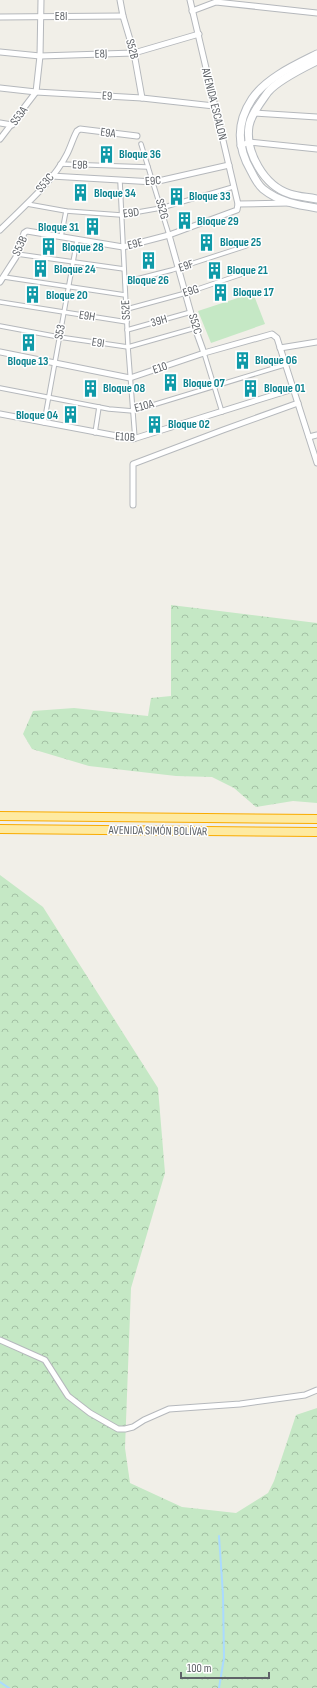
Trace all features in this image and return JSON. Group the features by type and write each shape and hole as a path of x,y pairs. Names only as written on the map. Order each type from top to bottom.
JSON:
{"highway":[{"name":"AVENIDA SIMÓN BOLÍVAR","path":"0,816 317,819"},
{"path":"16,816 17,829"},
{"name":"AVENIDA SIMÓN BOLÍVAR","path":"0,829 317,832"}],"main road":[{"path":"317,54 265,84 253,98 244,113 240,131 240,146 249,168 262,189 290,204 317,208"},
{"path":"317,61 298,71 270,90 254,113 249,126 249,142 256,164 267,180 289,194 317,199"}],"street":[{"path":"36,92 40,56 41,0"},
{"name":"S52B","path":"120,0 134,53 142,98"},
{"name":"AVENIDA ESCALON","path":"190,0 238,206"},
{"path":"192,11 216,2 317,13"},
{"name":"E8I","path":"0,17 123,16"},
{"name":"E8J","path":"0,52 40,56 134,53 198,34"},
{"name":"E9","path":"0,88 36,92 142,98 214,106"},
{"name":"S53A","path":"0,139 36,92"},
{"path":"254,113 317,117"},
{"path":"0,123 12,125"},
{"name":"E9A","path":"80,129 137,136"},
{"name":"S53C","path":"0,230 27,204 51,176 67,154 77,131 80,129"},
{"path":"240,146 249,142 317,149"},
{"path":"141,144 154,182"},
{"name":"E9B","path":"60,164 148,167"},
{"name":"E9C","path":"51,176 154,182 229,165"},
{"name":"S52E","path":"120,181 127,330 135,439"},
{"name":"S52G","path":"154,182 169,235"},
{"name":"E9D","path":"27,204 66,211 121,216 161,208 234,187"},
{"name":"E9E","path":"27,232 123,247 169,235 233,212 238,206 290,204"},
{"path":"61,237 66,211"},
{"name":"S53B","path":"0,282 17,254 24,233 27,232"},
{"name":"S52C","path":"169,235 195,328 222,412"},
{"name":"S53","path":"44,423 47,398 77,240"},
{"name":"E9F","path":"125,282 179,268 246,246"},
{"path":"17,254 124,269"},
{"name":"E9G","path":"127,309 186,293 254,270"},
{"path":"4,277 125,295"},
{"name":"E9H","path":"0,302 127,322"},
{"name":"39H","path":"127,330 191,312"},
{"name":"E9I","path":"0,326 59,337 128,347 195,328"},
{"name":"E10","path":"0,352 130,378 204,353 272,334 277,338 280,348"},
{"path":"317,342 280,348 284,365 317,463"},
{"name":"E10A","path":"0,388 99,407 133,411 284,365"},
{"name":"E10B","path":"0,414 95,433 135,439 293,389"},
{"path":"133,505 133,464 298,403"},
{"path":"95,433 99,407"},
{"path":"309,437 317,435"},
{"path":"0,1340 45,1360 68,1396 90,1413 118,1429 125,1430 133,1427 144,1420 169,1409 240,1404 305,1395 317,1390"}],"green space":[{"path":"253,293 265,324 211,343 198,311"},
{"path":"171,605 317,623 317,803 293,801 256,807 234,788 212,777 176,776 89,766 32,749 23,734 33,711 74,708 148,716 151,698 171,696"},
{"path":"0,875 43,907 158,1088 165,1173 131,1288 125,1448 130,1483 182,1507 236,1513 268,1493 274,1481 296,1415 317,1408 317,1688 0,1688"}],"waterway":[{"path":"219,1536 223,1595 224,1658 219,1688"},
{"path":"0,1682 9,1688"}],"place":[{"name":"Bloque 36","path":"106,154"},
{"name":"Bloque 34","path":"81,193"},
{"name":"Bloque 33","path":"176,196"},
{"name":"Bloque 29","path":"184,221"},
{"name":"Bloque 31","path":"92,227"},
{"name":"Bloque 25","path":"207,242"},
{"name":"Bloque 28","path":"49,247"},
{"name":"Bloque 26","path":"148,261"},
{"name":"Bloque 24","path":"41,269"},
{"name":"Bloque 21","path":"214,270"},
{"name":"Bloque 17","path":"220,292"},
{"name":"Bloque 20","path":"33,295"},
{"name":"Bloque 13","path":"28,342"},
{"name":"Bloque 06","path":"242,360"},
{"name":"Bloque 07","path":"170,383"},
{"name":"Bloque 08","path":"90,388"},
{"name":"Bloque 01","path":"251,388"},
{"name":"Bloque 04","path":"71,415"},
{"name":"Bloque 02","path":"155,424"}]}
